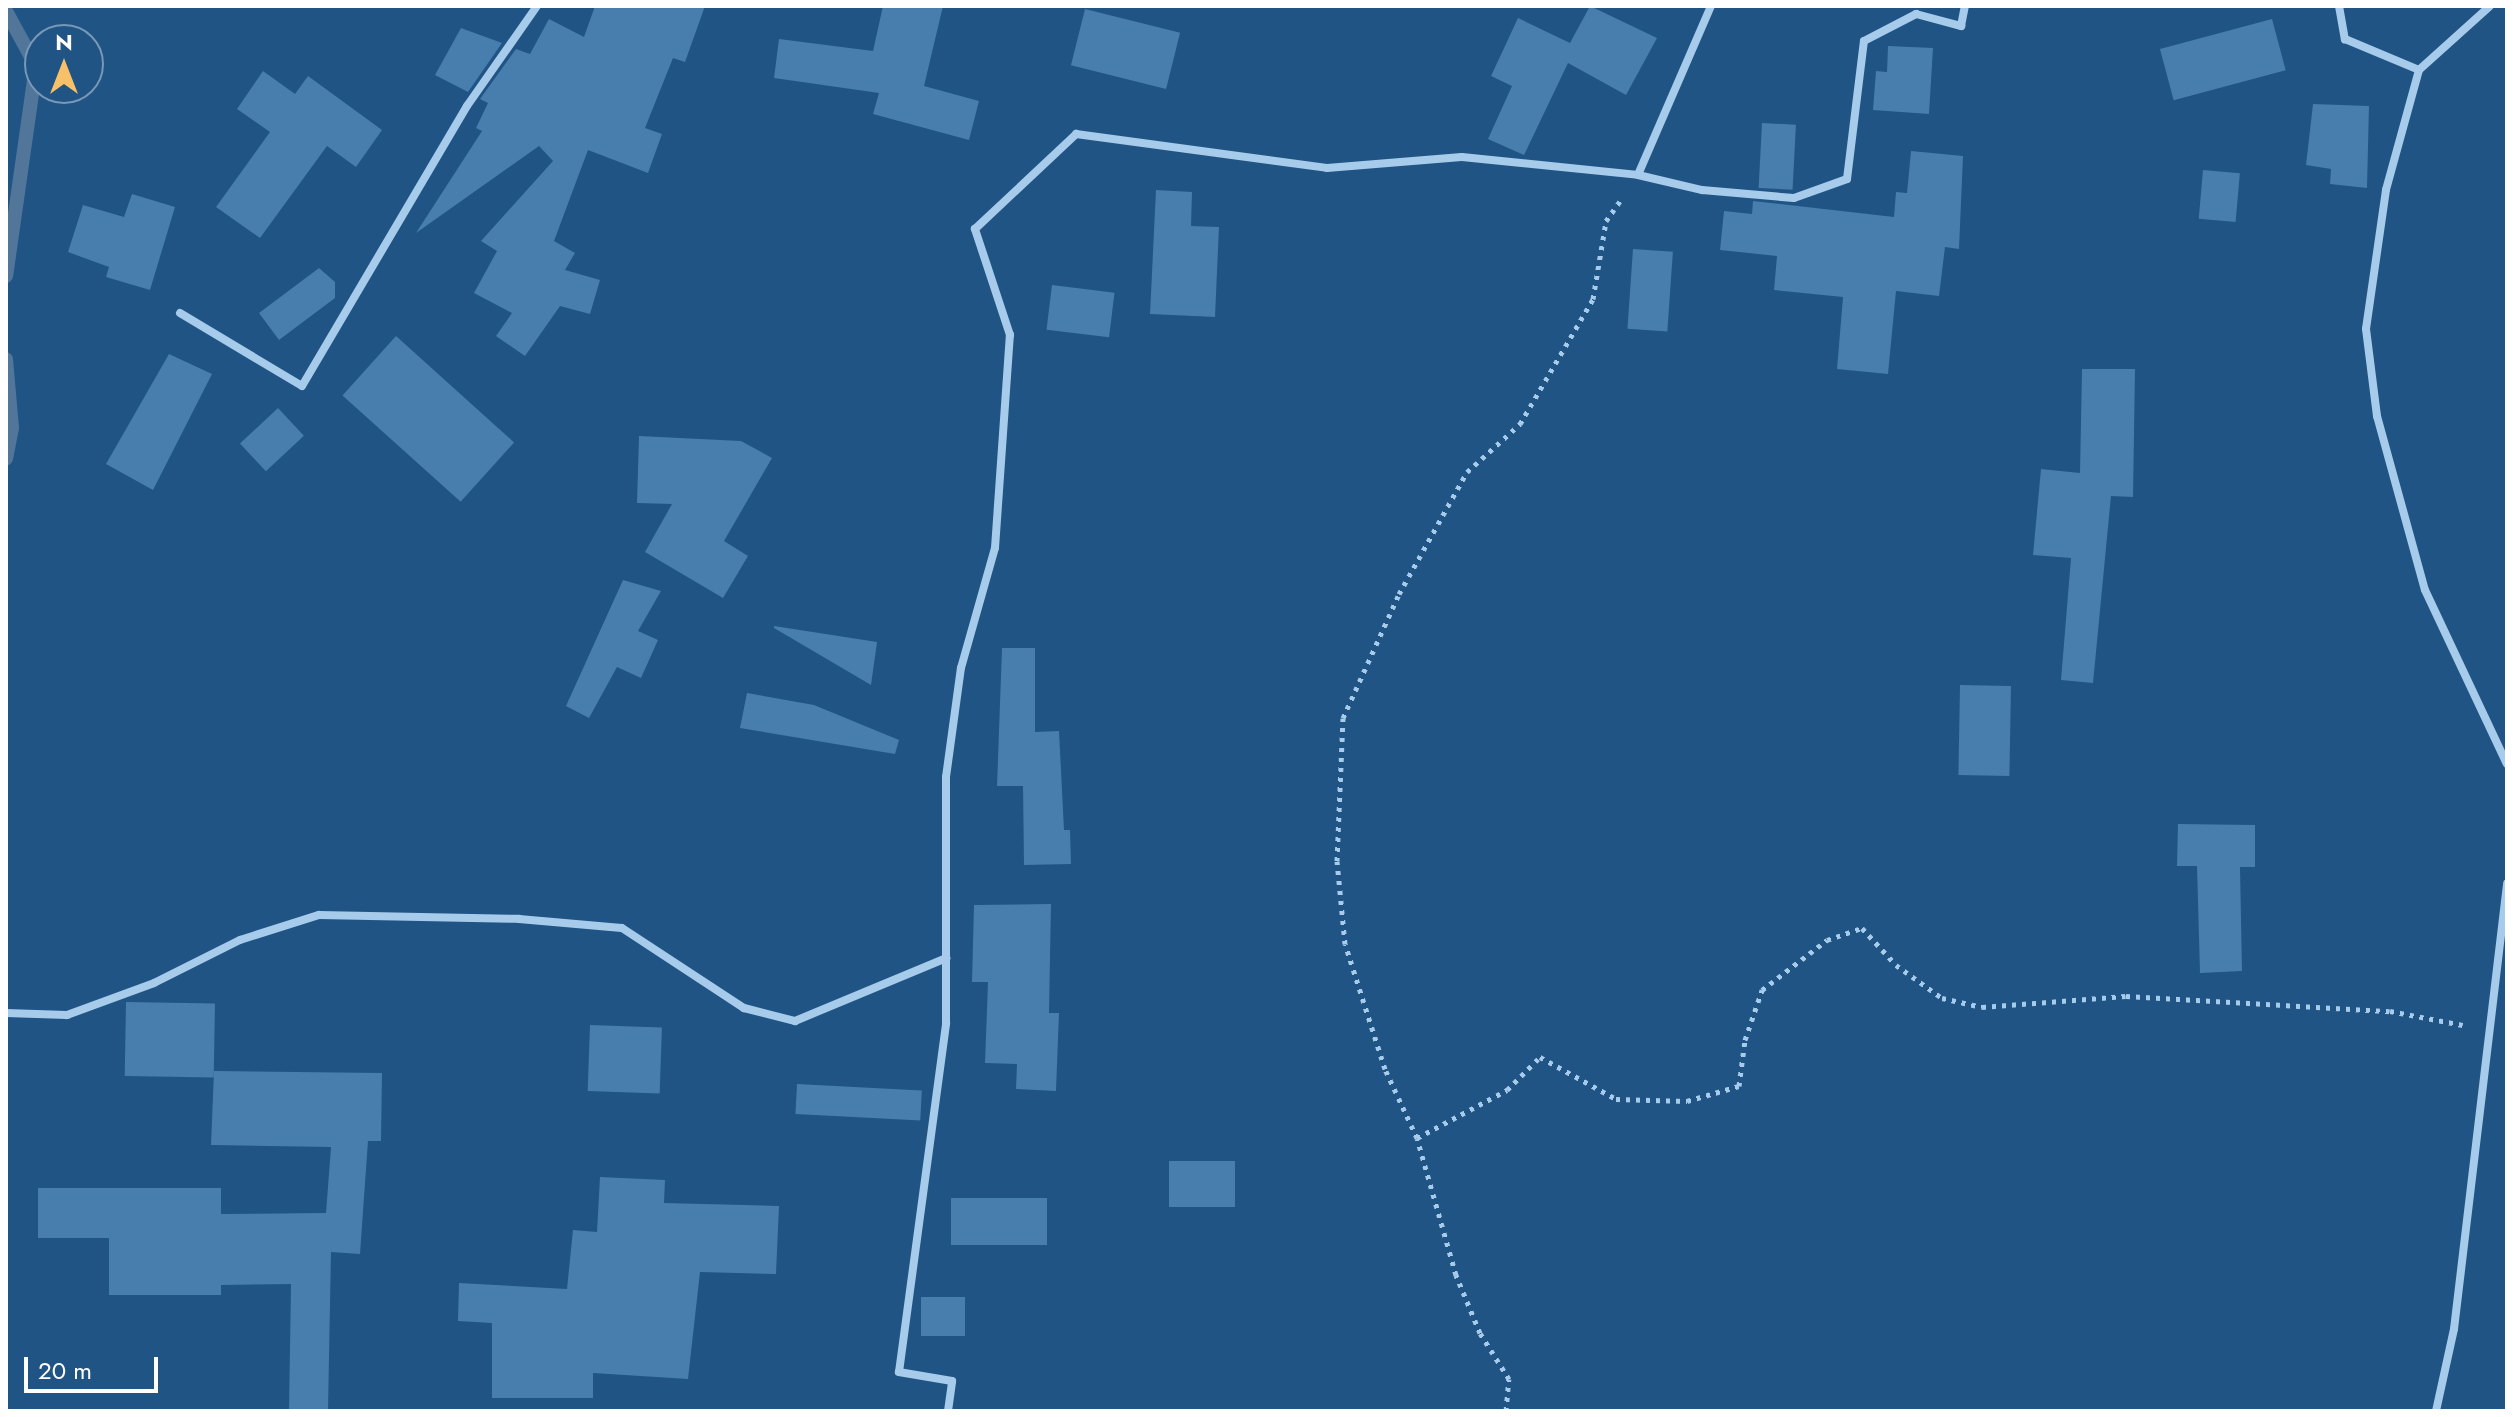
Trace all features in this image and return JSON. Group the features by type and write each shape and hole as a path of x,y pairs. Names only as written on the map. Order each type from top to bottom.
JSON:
{"street":[{"path":"180,313 302,386 467,106 537,6"},
{"path":"1638,175 1711,6"},
{"path":"948,1411 952,1381 899,1372 946,1023 946,777 961,668 995,548 1010,335 975,229 1076,134 1327,168 1462,157 1638,175 1702,190 1794,198 1847,179 1864,41 1916,14 1961,26 1965,6"},
{"path":"2339,6 2345,39 2419,70"},
{"path":"2490,6 2419,70 2386,190 2366,329 2377,416 2425,590 2507,764"},
{"path":"2436,1411 2454,1329 2507,883"},
{"path":"6,1013 67,1015 154,983 240,940 319,915 490,918 622,928 744,1008 795,1021 946,958"}],"path":[{"path":"1506,1411 1509,1379 1480,1333 1456,1275 1417,1138 1385,1069 1345,944 1337,861 1343,718 1399,594 1467,472 1520,424 1563,356 1593,299 1606,221 1638,175"},
{"path":"1417,1138 1507,1090 1540,1057 1616,1099 1687,1101 1739,1086 1745,1040 1762,990 1827,940 1862,928 1896,965 1942,998 1982,1007 2126,996 2390,1011 2491,1031"}],"building":[{"path":"595,6 705,6 685,62 673,58 645,128 662,134 648,173 588,150 554,241 575,253 565,270 600,280 590,314 560,306 525,356 496,336 512,313 474,293 497,251 481,241 553,161 539,146 416,233 482,131 476,128 488,103 480,99 516,49 530,54 549,19 584,37"},
{"path":"883,6 943,6 924,86 979,101 969,140 873,114 879,93 774,78 779,39 873,51"},
{"path":"1590,6 1657,38 1626,95 1568,63 1524,155 1488,139 1512,86 1491,76 1518,18 1570,43"},
{"path":"1085,9 1180,33 1166,89 1071,65"},
{"path":"2272,19 2286,70 2174,100 2160,49"},
{"path":"461,28 502,43 468,92 435,75"},
{"path":"1888,46 1933,48 1929,114 1873,110 1876,71 1887,72"},
{"path":"263,71 295,94 308,76 382,130 356,167 327,146 260,238 216,207 270,132 237,109"},
{"path":"2313,104 2369,106 2367,188 2330,184 2331,169 2306,165"},
{"path":"1762,123 1796,125 1793,190 1759,188"},
{"path":"1911,151 1963,156 1959,249 1945,247 1939,296 1896,291 1888,374 1837,369 1843,297 1774,290 1777,256 1720,250 1724,211 1752,214 1753,201 1894,217 1896,192 1907,193"},
{"path":"2203,170 2240,173 2236,222 2199,219"},
{"path":"1156,190 1192,192 1191,226 1219,227 1215,317 1150,314"},
{"path":"132,194 175,207 150,290 106,277 109,267 68,252 83,205 124,217"},
{"path":"1633,249 1673,252 1667,332 1627,329"},
{"path":"319,268 335,282 335,298 279,340 259,313"},
{"path":"1052,285 1115,293 1109,337 1047,330"},
{"path":"396,336 514,442 461,502 342,395"},
{"path":"169,354 212,374 153,490 106,464"},
{"path":"2082,369 2135,369 2133,497 2111,496 2093,683 2061,680 2071,558 2033,555 2041,469 2080,473"},
{"path":"278,408 304,436 266,471 240,443"},
{"path":"639,436 741,441 772,458 724,541 748,556 723,598 645,552 672,504 637,503"},
{"path":"623,580 661,591 638,631 658,640 641,678 617,667 589,718 566,706"},
{"path":"774,628 877,642 871,685"},
{"path":"1002,648 1035,648 1035,732 1059,731 1064,830 1070,830 1071,864 1024,865 1023,786 997,786"},
{"path":"1960,685 2011,686 2009,776 1958,775"},
{"path":"747,693 814,705 899,740 895,754 740,728"},
{"path":"2178,824 2255,825 2255,867 2240,867 2242,971 2200,973 2197,866 2177,866"},
{"path":"1051,904 1049,1013 1059,1013 1056,1091 1016,1089 1017,1064 985,1063 988,982 972,982 974,905"},
{"path":"126,1002 215,1004 214,1078 125,1076"},
{"path":"590,1025 662,1028 660,1093 588,1091"},
{"path":"214,1071 382,1073 381,1141 368,1141 360,1254 331,1252 328,1411 289,1411 291,1284 221,1285 221,1295 109,1295 109,1238 38,1238 38,1188 221,1188 221,1214 326,1213 331,1147 211,1145"},
{"path":"797,1084 922,1091 920,1121 795,1114"},
{"path":"1169,1161 1235,1161 1235,1207 1169,1207"},
{"path":"600,1177 665,1180 664,1203 779,1206 776,1274 700,1272 688,1379 593,1373 593,1398 492,1398 492,1323 458,1321 459,1283 567,1289 573,1230 597,1232"},
{"path":"951,1198 1047,1198 1047,1245 951,1245"},
{"path":"921,1297 965,1297 965,1336 921,1336"}],"waterway":[{"path":"6,11 36,66 6,276"},
{"path":"6,359 12,428 6,458"}]}
